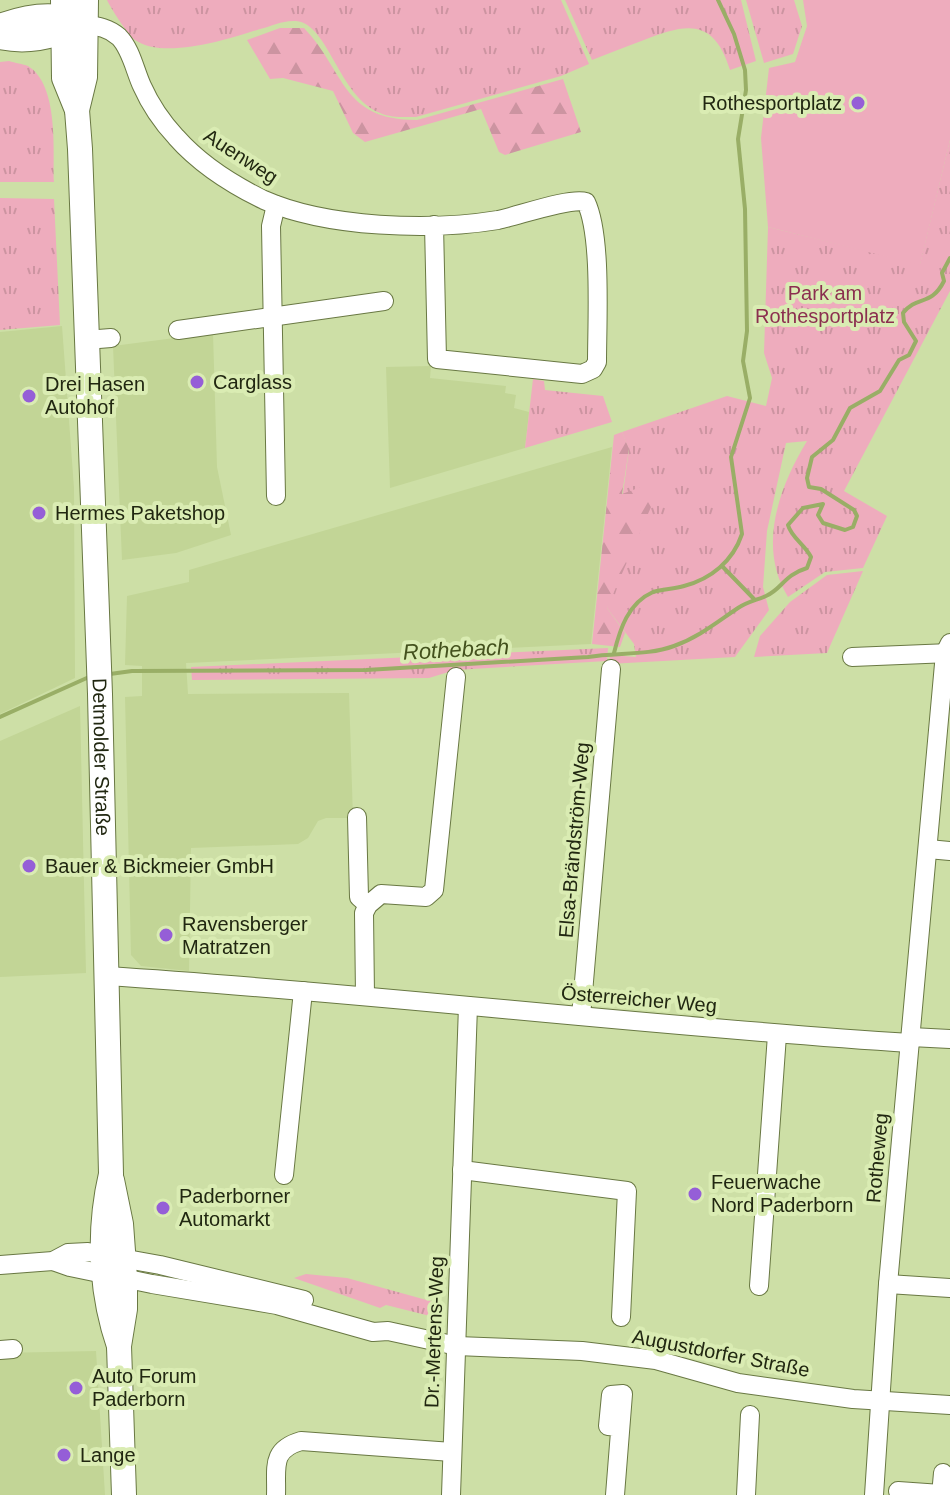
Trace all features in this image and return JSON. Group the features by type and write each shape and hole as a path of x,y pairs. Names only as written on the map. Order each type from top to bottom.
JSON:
{"main road":[{"name":"Detmolder Straße","path":"86,0 68,19 64,78 77,110 98,339 100,675 111,1174 102,1214 114,1266 108,1309 119,1346 124,1495"},
{"name":"Detmolder Straße","path":"68,19 85,77 77,110"},
{"path":"5,35 42,39 68,19"},
{"path":"5,35 37,52 64,78"}],"street":[{"name":"Auenweg","path":"68,19 101,27 122,41 144,91 161,118 183,143 232,182 276,205 320,217 355,222 434,225 496,220 570,201 586,202 592,215 595,244 597,362 589,372 561,373 437,359 434,225"},
{"path":"276,205 271,226 276,496"},
{"path":"178,330 384,301"},
{"name":"Rotheweg","path":"852,657 948,650 888,1284 874,1495"},
{"name":"Elsa-Brändström-Weg","path":"581,1016 611,669"},
{"path":"365,996 364,913 368,905 381,894 426,897 434,890 456,677"},
{"path":"357,817 359,897 368,905"},
{"path":"928,849 950,851"},
{"name":"Österreicher Weg","path":"107,976 365,996 777,1035 910,1040"},
{"path":"284,1175 303,991"},
{"name":"Dr.-Mertens-Weg","path":"451,1495 468,1006"},
{"path":"759,1286 777,1035"},
{"path":"910,1040 950,1039"},
{"path":"462,1170 627,1191 621,1317"},
{"name":"Augustdorfer Straße","path":"0,1265 53,1261 68,1253 88,1252 114,1266 277,1305 373,1332 388,1331 457,1346 582,1351 656,1360 738,1383 881,1402 950,1405"},
{"path":"888,1284 950,1288"},
{"path":"746,1495 750,1415"},
{"path":"614,1427 617,1455 615,1495"},
{"path":"276,1495 277,1457 287,1445 301,1441 452,1452"},
{"path":"898,1491 941,1495 943,1473"}],"shaded area":[{"path":"62,326 74,488 75,678 0,714 0,332"},
{"path":"213,333 217,467 231,535 176,553 122,560 113,346"},
{"path":"431,366 430,378 506,386 505,393 516,395 514,408 529,412 525,448 390,488 386,367"},
{"path":"612,447 591,644 186,663 188,694 349,693 353,818 318,821 308,838 298,844 191,848 189,971 141,966 131,955 125,697 142,696 142,666 125,665 127,596 189,582 189,570"},
{"path":"80,706 86,973 0,977 0,741"},
{"path":"96,1351 105,1495 0,1495 0,1353"}],"green space":[{"path":"107,0 561,0 589,64 561,76 416,117 393,116 380,113 354,92 317,34 307,25 287,21 197,46 162,48 135,40"},
{"path":"565,0 741,0 756,61 730,70 716,41 707,33 686,28 659,34 592,60"},
{"path":"746,0 794,0 802,26 793,54 764,63"},
{"name":"Rothesportplatz","path":"803,0 950,0 950,140 920,265 768,227 761,138 769,68 795,62 807,26"},
{"path":"280,28 304,28 348,90 373,112 392,118 417,120 563,79 581,132 505,155 499,152 481,109 365,142 353,133 333,91 283,78 270,79 247,40"},
{"path":"0,62 28,66 38,75 45,88 54,136 54,182 0,182"},
{"name":"Park am Rothesportplatz","path":"950,140 950,291 844,491 887,516 863,568 825,572 788,597 774,558 775,518 788,478 807,441 786,443 767,531 763,587 769,610 735,657 609,664 610,655 636,657 634,644 607,608 629,450 622,432 727,396 766,406 772,378 764,353 768,227 920,264"},
{"path":"0,198 54,199 60,325 0,330"},
{"path":"533,379 544,381 545,390 603,396 612,422 525,448"},
{"path":"622,432 629,449 622,494 649,484 658,491 607,608 625,633 620,647 592,644 614,435"},
{"path":"863,571 827,653 754,657 760,636 790,602 827,575"},
{"path":"608,648 607,661 455,670 429,678 192,680 191,667"},
{"path":"306,1274 347,1278 441,1304 439,1314 430,1316 386,1305 380,1308 294,1278"}],"waterway":[{"path":"614,653 622,626 637,603 653,592 684,586 712,574 733,553 742,534 731,457 750,398 743,361 747,331 745,209 738,139 746,90 745,70 734,34 718,0"},
{"name":"Rothebach","path":"110,674 132,671 366,670 588,657 653,651 692,638 741,606 771,593 793,574 807,568 811,557 788,525 803,508 823,504 818,515 823,523 845,530 853,527 857,516 854,510 821,489 809,487 807,478 812,457 833,440 850,408 880,391 899,360 909,355 916,341 904,322 903,313 939,289 944,281 942,273 950,258"},
{"path":"722,566 754,599"},
{"name":"Rothebach","path":"0,717 89,677"}],"place":[{"name":"Rothesportplatz","path":"858,103"},
{"name":"Carglass","path":"197,382"},
{"name":"Drei Hasen Autohof","path":"29,396"},
{"name":"Hermes Paketshop","path":"39,513"},
{"name":"Bauer & Bickmeier GmbH","path":"29,866"},
{"name":"Ravensberger Matratzen","path":"166,935"},
{"name":"Feuerwache Nord Paderborn","path":"695,1194"},
{"name":"Paderborner Automarkt","path":"163,1208"},
{"name":"Auto Forum Paderborn","path":"76,1388"},
{"name":"Lange","path":"64,1455"}]}
